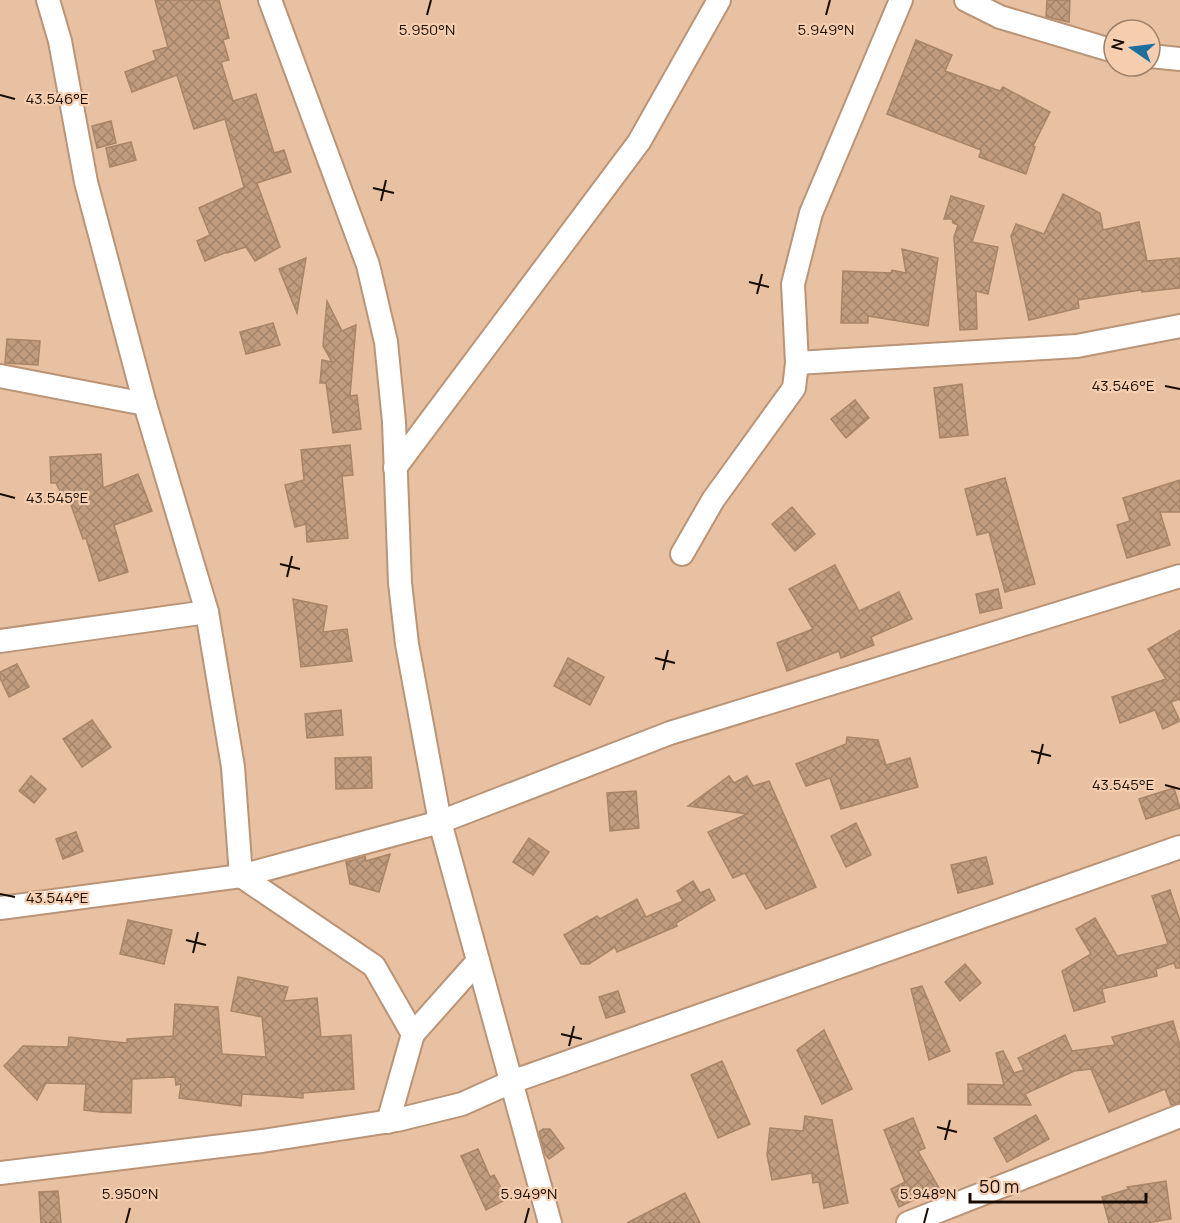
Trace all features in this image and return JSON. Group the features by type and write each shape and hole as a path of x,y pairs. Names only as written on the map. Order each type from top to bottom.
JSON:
{"street":[{"path":"48,0 60,41 86,182 145,404 207,612 233,767 241,876"},
{"path":"270,0 368,265 386,342 394,422 400,583 407,644 440,822 550,1223"},
{"path":"395,468 639,142 719,0"},
{"path":"682,554 713,500 794,388 797,363 794,284 811,213 901,0"},
{"path":"966,0 1000,17 1102,47"},
{"path":"1162,57 1180,59"},
{"path":"797,363 1077,346 1180,326"},
{"path":"0,376 145,404"},
{"path":"0,908 241,876 440,822 670,732 1180,576"},
{"path":"0,641 207,612"},
{"path":"0,1173 262,1141 388,1122 462,1104 511,1082 1180,848"},
{"path":"241,876 374,966 413,1034"},
{"path":"388,1122 413,1034 478,962"},
{"path":"908,1223 1180,1116"}],"building":[{"path":"155,0 219,0 229,38 223,40 229,60 221,62 233,101 256,94 274,153 284,150 291,172 257,183 280,247 255,261 246,247 205,261 197,241 210,235 199,208 247,186 244,187 225,119 194,129 177,75 132,92 125,72 156,60 153,51 168,47"},
{"path":"1047,0 1070,0 1069,22 1046,17"},
{"path":"916,40 952,55 945,71 1000,91 1003,87 1050,112 1033,146 1035,147 1026,174 979,157 981,150 887,114"},
{"path":"111,121 116,143 97,148 92,126"},
{"path":"131,142 136,160 110,167 106,148"},
{"path":"1063,194 1100,213 1103,230 1139,222 1147,261 1180,258 1180,288 1142,292 1141,290 1078,300 1079,308 1029,320 1011,236 1016,224 1044,234"},
{"path":"951,196 984,206 972,242 998,247 988,294 976,291 977,329 960,330 954,237 958,225 953,223 952,219 944,219"},
{"path":"902,249 938,258 928,326 868,316 868,323 841,323 843,271 891,273 892,270 906,273"},
{"path":"306,258 297,313 279,269"},
{"path":"327,301 342,331 356,325 350,396 357,395 361,429 333,433 326,383 320,383 322,360 332,362 323,346"},
{"path":"273,323 280,345 246,354 240,332"},
{"path":"7,339 40,341 38,365 5,363"},
{"path":"962,384 968,435 940,438 934,388"},
{"path":"855,400 869,418 846,438 831,419"},
{"path":"350,445 353,475 342,476 348,538 307,542 306,524 295,527 285,485 304,480 301,450"},
{"path":"101,454 103,488 138,474 152,511 114,525 128,572 99,581 86,538 83,539 70,502 66,504 56,483 51,483 50,457"},
{"path":"1005,478 1035,584 1005,592 989,532 977,535 965,489"},
{"path":"1180,480 1180,512 1160,512 1170,545 1127,558 1117,525 1130,521 1123,498"},
{"path":"792,507 815,534 795,551 772,524"},
{"path":"835,565 859,611 899,592 912,619 871,637 874,645 841,658 839,651 787,671 777,643 813,629 789,589"},
{"path":"998,589 1002,608 980,613 976,594"},
{"path":"293,599 327,606 323,632 347,629 352,661 301,667"},
{"path":"1180,630 1180,701 1179,699 1171,702 1180,721 1163,729 1155,710 1120,723 1112,697 1166,679 1148,649"},
{"path":"568,658 604,677 590,705 554,686"},
{"path":"17,664 29,687 9,697 0,678 0,672"},
{"path":"341,710 343,735 307,738 305,714"},
{"path":"92,720 111,747 82,767 63,739"},
{"path":"847,737 878,740 886,765 910,758 918,787 841,809 830,778 806,786 796,764 846,744"},
{"path":"371,757 372,788 336,789 335,758"},
{"path":"31,776 46,789 34,803 19,791"},
{"path":"729,776 734,783 747,776 753,786 769,781 816,887 766,909 745,873 733,878 708,832 747,814 688,806"},
{"path":"1174,788 1180,808 1146,819 1139,799"},
{"path":"636,791 639,828 610,831 607,793"},
{"path":"856,823 871,855 846,867 831,836"},
{"path":"76,832 83,851 63,859 56,839"},
{"path":"529,838 549,852 533,875 513,862"},
{"path":"390,854 379,892 350,884 346,862 365,856 366,861"},
{"path":"986,857 993,884 958,893 951,865"},
{"path":"693,881 700,893 709,889 715,900 676,923 677,926 617,952 615,947 589,964 581,964 564,935 597,916 600,919 637,899 646,917 683,901 677,891"},
{"path":"1170,890 1180,921 1180,968 1176,968 1174,963 1156,969 1157,976 1102,989 1105,1002 1074,1011 1062,971 1091,954 1076,929 1095,918 1117,956 1168,944 1152,896"},
{"path":"128,920 172,930 164,964 120,954"},
{"path":"965,964 981,983 960,1001 945,982"},
{"path":"238,977 288,987 284,1001 317,998 321,1037 351,1035 354,1089 303,1093 303,1098 242,1094 241,1106 179,1098 181,1084 176,1085 175,1077 132,1079 131,1113 100,1112 84,1110 86,1084 46,1083 37,1100 4,1066 23,1046 68,1047 69,1037 127,1043 127,1039 173,1036 175,1004 218,1007 222,1054 266,1057 262,1017 231,1011"},
{"path":"922,986 950,1051 929,1060 911,989"},
{"path":"618,991 625,1012 606,1018 599,997"},
{"path":"1173,1021 1180,1046 1180,1103 1171,1105 1165,1089 1109,1112 1091,1069 1074,1071 1025,1094 1031,1105 968,1104 968,1084 1004,1085 996,1053 1003,1051 1014,1073 1024,1070 1018,1058 1065,1035 1072,1051 1115,1045 1112,1037"},
{"path":"824,1030 852,1089 822,1104 797,1050"},
{"path":"722,1061 750,1124 718,1138 691,1075"},
{"path":"1036,1115 1049,1139 1007,1162 994,1138"},
{"path":"805,1116 832,1120 848,1203 824,1208 819,1182 813,1183 812,1173 772,1180 767,1155 770,1128 803,1131"},
{"path":"913,1118 925,1148 918,1151 939,1188 899,1207 891,1189 905,1182 884,1130"},
{"path":"543,1129 550,1129 564,1148 549,1159 545,1154 539,1132"},
{"path":"478,1149 490,1177 494,1175 507,1199 486,1210 461,1156"},
{"path":"1166,1181 1171,1219 1147,1223 1109,1223 1102,1197 1129,1189 1127,1187"},
{"path":"58,1191 61,1223 41,1223 39,1192"},
{"path":"685,1193 700,1223 627,1223"}]}
